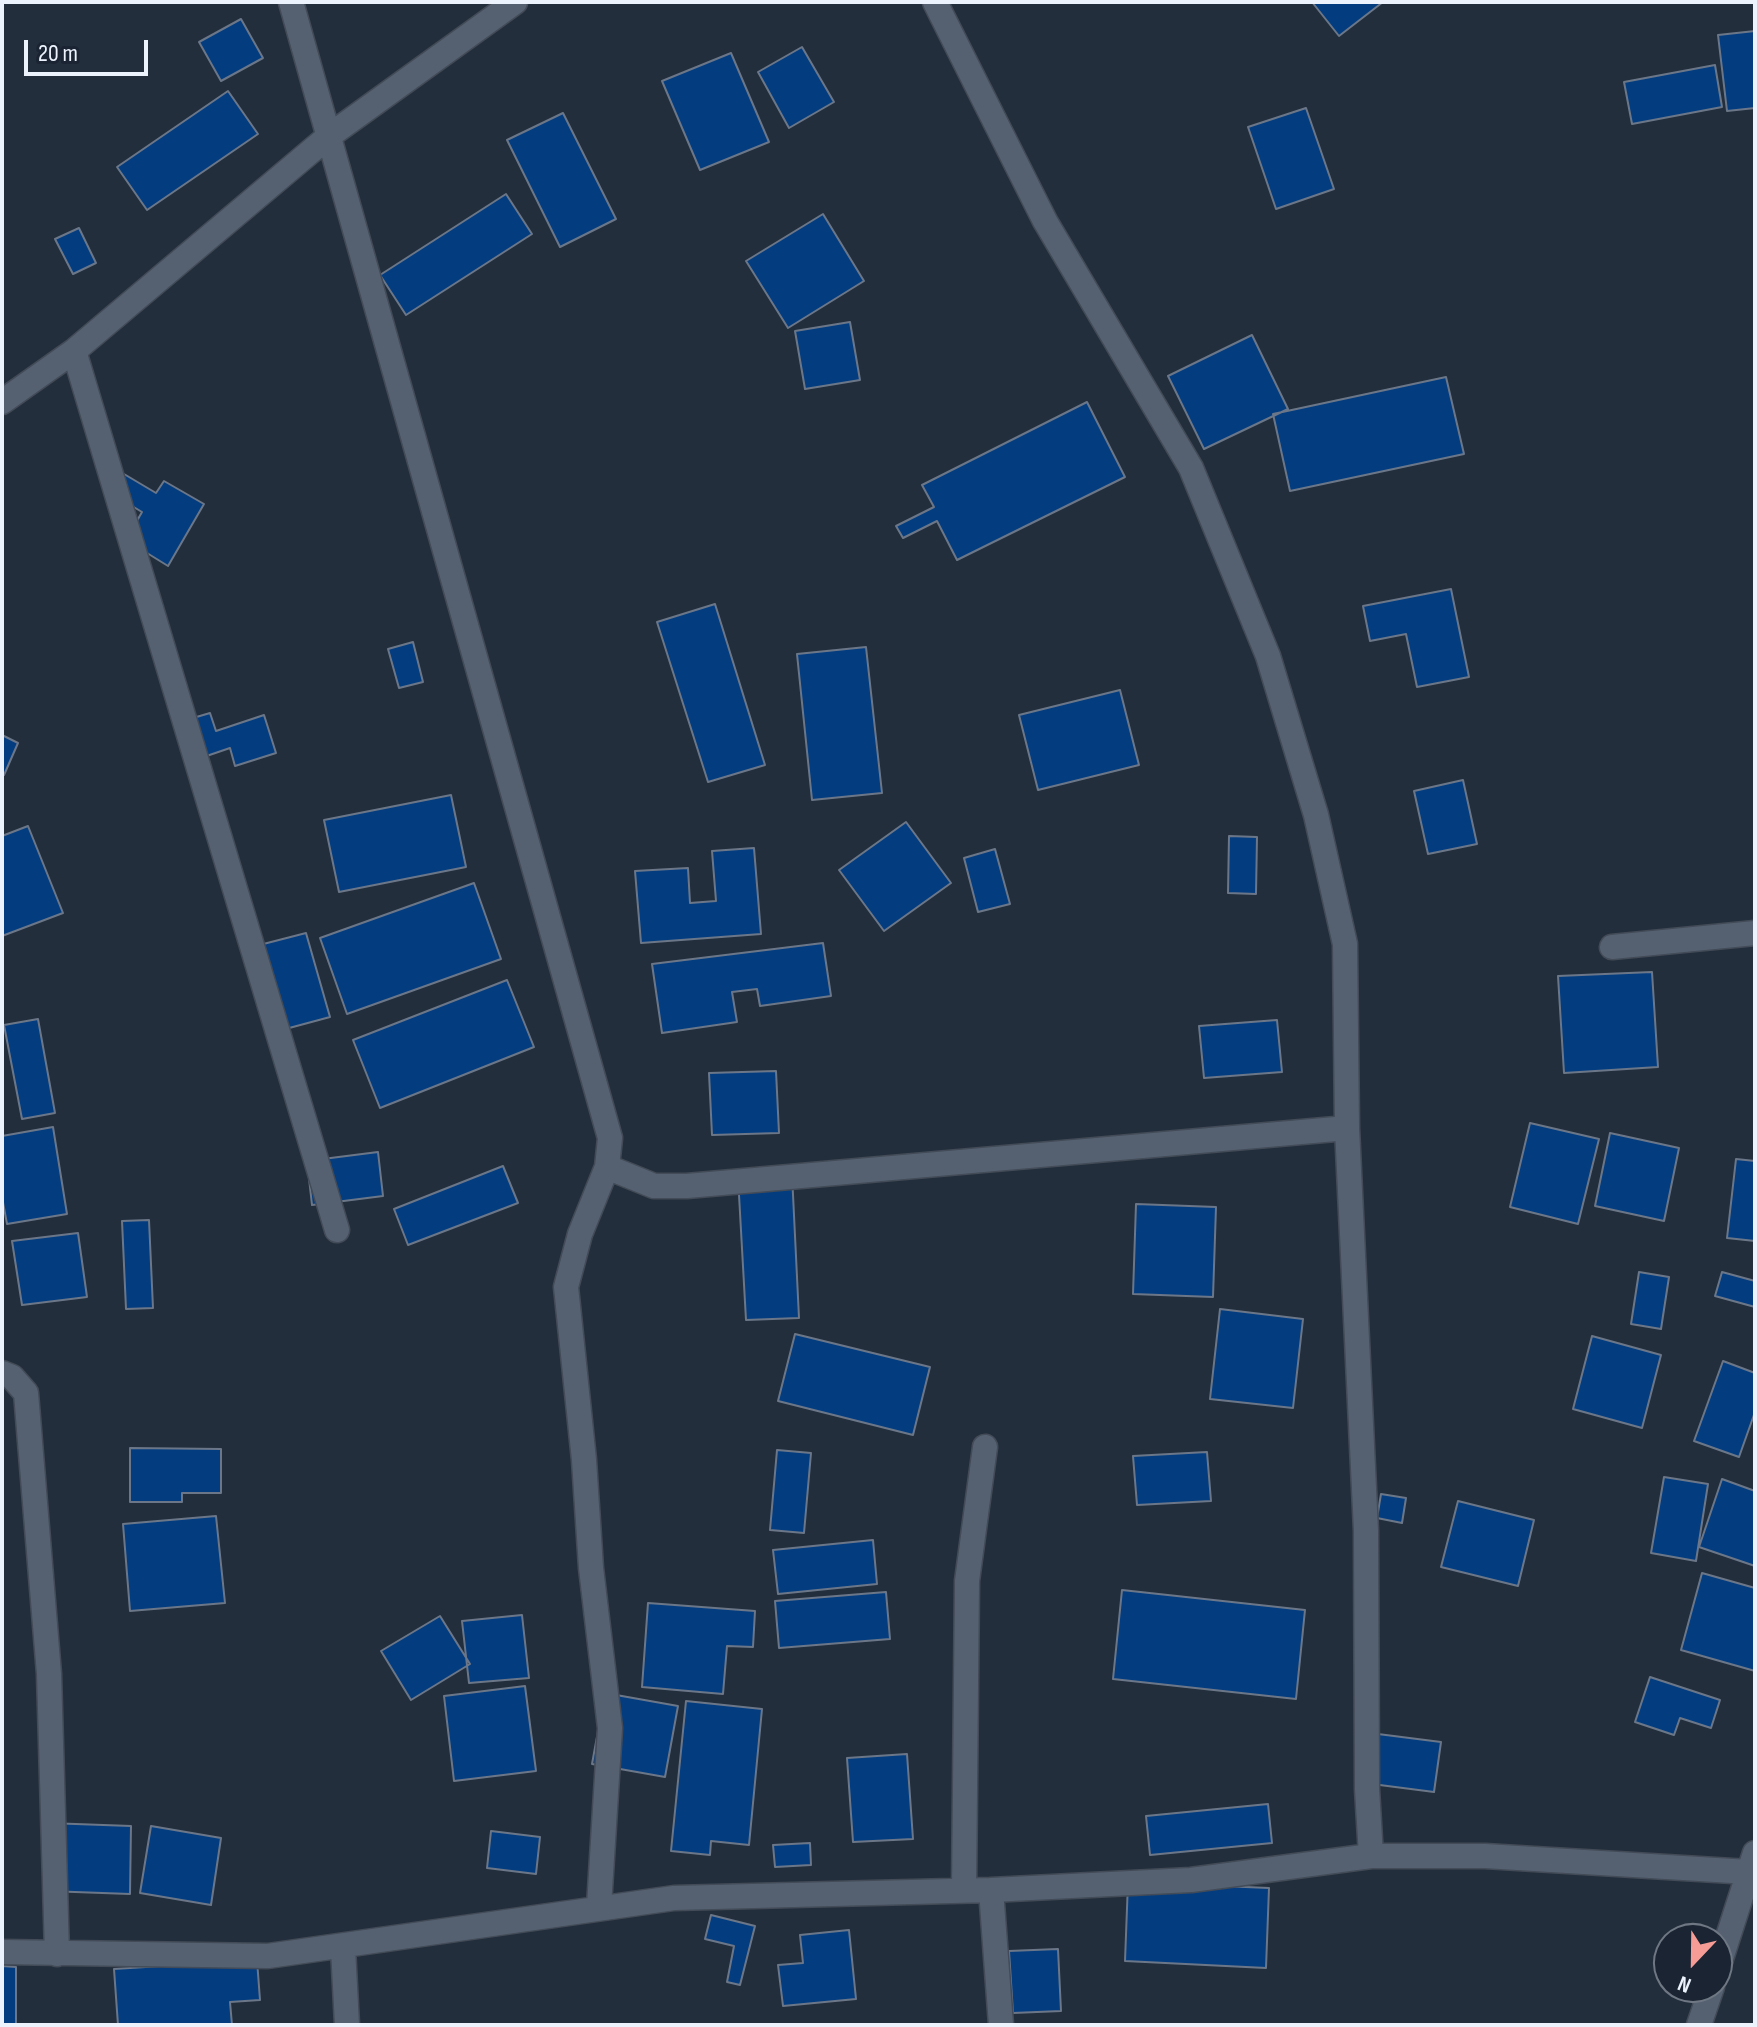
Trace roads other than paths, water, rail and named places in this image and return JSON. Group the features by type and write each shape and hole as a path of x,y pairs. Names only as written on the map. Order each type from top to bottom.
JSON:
{"street":[{"path":"291,2 610,1138 607,1167 580,1234 566,1287 584,1460 591,1568 610,1728 599,1906"},
{"path":"2,402 74,351 329,136 515,2"},
{"path":"935,2 1045,221 1191,468 1268,656 1316,815 1345,944 1347,1128 1365,1500 1367,1789 1371,1856"},
{"path":"74,351 337,1230"},
{"path":"1612,947 1755,933"},
{"path":"607,1167 654,1186 687,1186 1347,1128"},
{"path":"2,1373 12,1377 26,1393 49,1674 57,1954"},
{"path":"964,1890 967,1581 985,1447"},
{"path":"2,1952 268,1956 343,1948 599,1906 674,1898 991,1890 1191,1880 1371,1856 1752,1863 1733,1923"},
{"path":"991,1890 1001,2025"},
{"path":"343,1948 347,2025"},
{"path":"1699,2025 1707,2003"}]}
